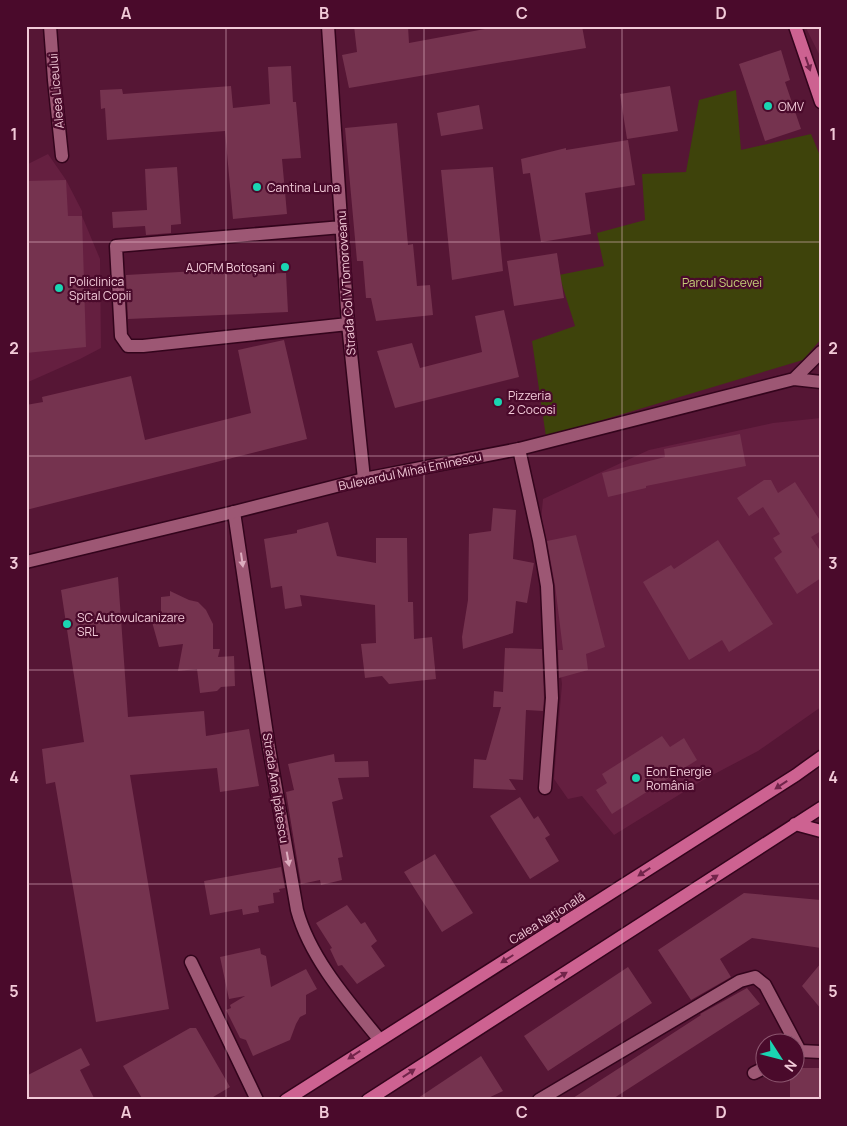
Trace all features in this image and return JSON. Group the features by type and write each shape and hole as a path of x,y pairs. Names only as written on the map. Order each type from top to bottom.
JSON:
{"main road":[{"path":"795,26 821,102"},
{"name":"Calea Națională","path":"286,1100 379,1039 630,882 796,775 821,756"},
{"path":"368,1100 821,808"},
{"path":"795,824 821,831"}],"street":[{"name":"Aleea Liceului","path":"50,26 62,156"},
{"name":"Strada Col V Tomoroveanu","path":"328,26 348,324 364,479"},
{"path":"342,227 116,246 121,336 128,346 143,346 348,324"},
{"path":"794,379 821,352"},
{"name":"Bulevardul Mihai Eminescu","path":"26,562 364,479 519,449 794,379 821,382"},
{"path":"519,449 547,586 552,698 545,788"},
{"name":"Strada Ana Ipătescu","path":"234,512 296,910 302,930 329,974 348,1002 379,1039"},
{"path":"191,962 257,1100"},
{"path":"539,1100 740,981 755,977 764,985 788,1034"},
{"path":"804,1052 821,1052"}],"shaded area":[{"path":"805,26 821,26 821,58"},
{"name":"Policlinica Spital Copii","path":"48,154 66,180 82,211 82,216 100,259 101,348 26,383 26,165"},
{"path":"821,418 821,707 758,751 703,780 614,835 582,796 568,799 554,779 562,684 541,521 543,499 649,450 773,423"}],"green space":[{"name":"Parcul Sucevei","path":"736,90 741,150 811,134 821,158 821,339 803,360 546,437 532,341 575,326 559,275 604,266 597,233 645,220 642,174 686,172 699,100"}],"building":[{"path":"354,26 408,26 409,43 501,26 582,26 586,48 349,88 342,55 357,52"},
{"path":"781,50 790,80 785,82 801,129 765,141 739,64"},
{"path":"291,66 293,102 296,102 301,158 282,159 287,214 233,219 225,131 107,140 105,108 101,109 100,90 122,89 123,94 231,86 233,108 270,104 268,67"},
{"path":"670,86 678,131 627,139 620,94"},
{"path":"479,105 483,129 441,136 437,113"},
{"path":"397,123 408,245 413,244 417,286 430,285 433,315 376,321 371,298 366,298 363,261 357,261 345,128"},
{"path":"628,140 635,185 585,193 591,234 541,242 530,173 523,174 521,159 566,148 566,150"},
{"path":"177,167 181,224 171,225 171,233 146,235 145,226 113,228 112,212 147,210 145,169"},
{"path":"493,167 503,271 452,280 441,170"},
{"name":"Policlinica Spital Copii","path":"66,180 68,216 82,216 86,347 26,353 26,181"},
{"path":"557,253 564,298 514,306 507,261"},
{"path":"233,264 253,264 254,274 286,273 288,312 128,319 126,275 233,269"},
{"path":"504,310 519,377 395,408 377,351 412,343 420,368 482,352 475,316"},
{"path":"284,340 307,439 26,510 26,405 43,402 42,397 131,376 145,440 251,413 238,350"},
{"path":"740,434 746,466 646,486 646,488 608,497 602,473 665,457 664,449"},
{"path":"764,480 771,480 778,493 795,482 821,522 821,531 811,537 821,552 821,578 797,594 774,558 782,552 773,538 780,534 763,507 749,516 737,498"},
{"path":"493,508 516,510 513,559 534,563 527,603 516,601 513,633 463,649 462,637 468,600 469,534 491,531"},
{"path":"328,522 337,556 376,563 376,538 407,538 408,602 413,602 414,639 432,637 436,679 389,684 382,676 365,678 361,644 376,643 375,605 300,595 302,606 285,609 282,586 271,588 264,539 297,533 297,530"},
{"path":"576,535 605,647 586,654 588,670 559,678 558,650 563,650 555,585 547,541"},
{"path":"718,540 773,624 729,652 722,640 689,660 643,582 671,565 674,569"},
{"path":"118,577 128,717 204,711 206,736 249,729 259,786 220,792 217,768 130,775 169,1009 96,1022 55,782 46,784 42,749 84,742 61,590"},
{"path":"170,591 198,602 206,610 213,624 213,649 220,649 218,657 234,656 235,686 221,687 217,691 200,693 197,669 178,671 183,644 159,647 152,622 161,614 161,597 170,596"},
{"path":"505,648 542,649 543,711 526,710 523,780 509,779 516,790 473,788 474,759 486,760 501,707 493,707 494,691 503,692"},
{"name":"Eon Energie România","path":"662,736 670,747 684,738 697,760 612,814 596,790 607,783 602,774"},
{"path":"334,754 335,762 368,761 369,777 338,778 343,799 332,802 343,857 338,858 342,880 321,885 320,880 301,884 286,792 294,790 288,764"},
{"path":"520,797 534,819 538,816 550,835 545,838 559,861 530,879 490,816"},
{"path":"435,854 473,913 442,932 404,872"},
{"path":"281,867 285,888 279,889 280,892 273,893 274,903 258,906 259,912 243,915 242,909 210,915 204,881"},
{"path":"744,893 821,900 821,948 752,938 720,959 731,977 691,1000 658,950"},
{"path":"347,905 361,924 365,922 377,941 371,946 385,966 357,984 342,965 338,966 330,949 332,948 316,923"},
{"path":"260,948 261,954 266,956 271,987 306,969 317,989 306,995 306,1014 300,1017 290,1040 253,1056 246,1040 240,1038 226,1010 231,1008 230,1005 245,996 229,999 220,957"},
{"path":"821,963 821,1009 802,986"},
{"path":"628,967 652,1003 548,1071 524,1036"},
{"path":"747,988 760,1004 611,1100 570,1100 700,1014"},
{"path":"190,1028 196,1028 230,1087 208,1100 143,1100 123,1066"},
{"path":"81,1048 90,1065 80,1070 95,1100 26,1100 26,1076"},
{"path":"481,1056 503,1091 484,1100 415,1100"},
{"path":"804,1068 821,1068 821,1100 790,1100 790,1084 804,1084"}],"place":[{"name":"OMV","path":"768,106"},
{"name":"Cantina Luna","path":"257,187"},
{"name":"AJOFM Botoșani","path":"285,267"},
{"name":"Policlinica Spital Copii","path":"59,288"},
{"name":"Pizzeria 2 Cocosi","path":"498,402"},
{"name":"SC Autovulcanizare SRL","path":"67,624"},
{"name":"Eon Energie România","path":"636,778"}]}
